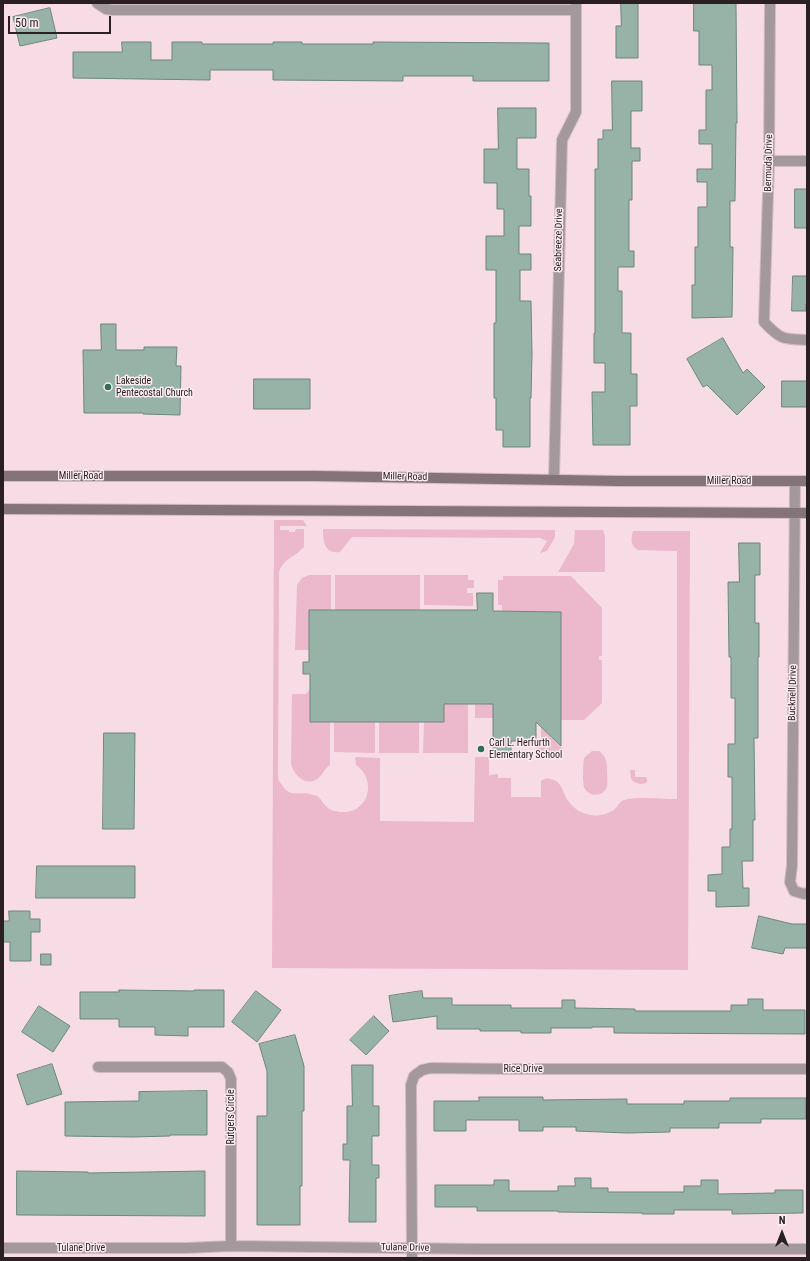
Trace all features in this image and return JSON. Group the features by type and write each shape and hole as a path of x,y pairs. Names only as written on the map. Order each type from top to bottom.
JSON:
{"main road":[{"name":"Miller Road","path":"3,476 307,476 628,481 807,481"},
{"path":"3,509 807,514"}],"street":[{"path":"97,3 106,9 113,10 576,6"},
{"name":"Bermuda Drive","path":"770,3 769,161 764,322 774,333 785,339 807,340"},
{"name":"Seabreeze Drive","path":"554,480 562,140 576,112 576,6"},
{"path":"769,161 807,161"},
{"name":"Bucknell Drive","path":"795,481 792,843 790,882 794,891 804,894 807,893"},
{"name":"Rutgers Circle","path":"98,1067 222,1067 228,1072 231,1079 231,1246"},
{"name":"Rice Drive","path":"412,1253 412,1085 414,1076 422,1070 431,1068 807,1069"},
{"name":"Tulane Drive","path":"3,1248 231,1246 412,1253 807,1249"},
{"path":"133,1248 134,1258"}],"shaded area":[{"path":"274,520 303,520 307,526 280,526 280,530 289,530 289,532 295,532 296,529 304,529 304,547 283,564 279,572 278,779 290,793 316,796 327,807 335,811 351,811 358,808 364,802 368,787 367,779 363,771 356,765 355,757 380,758 380,821 474,822 475,757 489,757 489,775 498,774 498,778 511,778 511,797 541,797 541,781 550,779 554,780 560,785 567,799 574,807 581,812 590,815 601,815 608,813 615,809 620,802 629,799 677,799 677,551 638,550 632,544 632,539 633,531 690,531 688,970 272,968"},
{"path":"323,529 555,530 555,537 547,551 540,553 547,541 540,538 352,537 340,552 335,552 328,549 326,546 323,538"},
{"path":"575,530 603,530 605,536 605,572 558,572 574,544"},
{"path":"309,575 331,575 331,610 309,610 309,650 295,650 297,585 302,578"},
{"path":"335,575 420,575 420,610 335,610"},
{"path":"424,575 468,575 468,580 474,580 474,588 467,588 467,593 473,593 473,606 424,605"},
{"path":"503,576 571,576 602,608 602,656 599,656 599,660 602,660 602,703 584,720 546,720 561,716 561,612 502,611 502,605 498,605 498,580 503,580"},
{"path":"310,689 310,722 330,722 330,765 321,776 308,782 297,776 291,764 292,694 306,694"},
{"path":"444,704 468,704 468,753 423,753 424,722 444,722"},
{"path":"475,704 493,704 493,718 475,718"},
{"path":"334,722 375,722 375,753 334,752"},
{"path":"379,722 419,722 419,753 379,753"},
{"path":"541,727 563,749 552,757 543,755 536,748 537,746 541,746"},
{"path":"592,751 599,751 605,757 607,764 607,786 603,792 597,795 587,792 583,783 584,758"},
{"path":"630,770 635,770 635,777 646,777 647,782 638,784 634,782 631,779"}],"building":[{"path":"621,3 638,3 638,58 616,58 616,26 621,26"},
{"path":"694,3 736,3 737,123 735,201 730,201 730,247 733,247 732,317 692,318 692,285 695,285 695,247 698,247 698,207 707,207 707,182 697,182 697,169 712,169 712,144 699,144 699,130 706,130 706,90 712,90 712,65 699,65 699,31 694,31"},
{"path":"50,8 57,38 20,46 13,17"},
{"path":"122,42 151,42 151,60 172,60 172,42 202,42 202,44 273,44 273,42 302,42 302,44 373,44 373,42 549,43 549,81 473,81 473,76 403,76 403,81 273,80 273,70 210,70 210,80 73,78 73,52 122,52"},
{"path":"612,81 642,81 642,111 631,111 631,148 640,148 640,161 632,161 632,200 629,200 629,251 634,251 634,267 618,267 618,291 622,291 622,333 631,333 631,374 637,374 637,406 630,406 630,445 593,445 592,392 605,392 605,363 594,363 595,169 598,169 598,139 603,139 603,130 612,130"},
{"path":"498,108 536,108 536,138 517,138 517,169 529,169 529,196 531,196 531,226 519,226 519,254 531,254 531,270 520,270 520,301 531,301 532,354 530,447 503,447 503,430 496,430 496,398 494,398 494,323 496,323 496,270 486,270 486,236 504,236 504,209 497,209 497,183 484,183 484,149 498,149"},
{"path":"795,189 807,189 807,228 795,228"},
{"path":"793,276 807,276 806,311 792,311"},
{"path":"101,324 116,324 116,350 144,350 144,347 177,347 176,366 181,366 180,415 143,413 84,413 83,350 101,350"},
{"path":"723,338 743,373 747,369 765,387 737,415 707,385 703,387 687,359"},
{"path":"254,379 310,379 310,409 254,409"},
{"path":"782,381 807,381 807,407 782,407"},
{"path":"739,543 760,543 760,575 755,575 755,623 759,623 759,657 758,738 754,738 755,820 753,820 753,861 742,861 743,888 749,888 749,906 716,907 716,891 708,891 708,875 722,874 722,847 730,847 730,829 732,829 732,777 728,777 728,744 735,744 735,698 731,698 728,582 739,582"},
{"name":"Carl L. Herfurth Elementary School","path":"477,593 493,593 493,611 561,612 561,746 536,722 536,741 511,741 511,752 493,752 493,704 444,704 444,722 310,722 310,674 303,674 303,662 309,662 309,610 477,610"},
{"path":"104,733 135,733 134,829 103,829"},
{"path":"37,866 135,866 135,898 36,898"},
{"path":"9,911 30,911 30,919 40,919 40,932 31,932 31,961 10,961 10,942 3,942 3,921 9,921"},
{"path":"759,916 792,924 807,924 807,948 785,948 783,954 752,948"},
{"path":"41,954 51,954 51,965 41,965"},
{"path":"119,990 224,990 224,1027 188,1027 188,1036 155,1035 155,1027 119,1027 119,1019 80,1019 80,992 119,992"},
{"path":"256,991 281,1010 257,1042 232,1022"},
{"path":"422,991 423,998 452,998 452,1005 511,1005 511,1008 562,1008 562,1000 575,1000 575,1008 635,1009 635,1011 731,1011 731,1005 748,1005 748,999 763,999 763,1010 805,1010 805,1034 614,1033 614,1027 551,1028 551,1033 480,1031 480,1029 437,1029 437,1016 393,1022 389,996"},
{"path":"39,1006 70,1026 53,1052 22,1032"},
{"path":"374,1016 389,1031 366,1055 350,1040"},
{"path":"295,1035 304,1066 300,1225 257,1225 257,1116 267,1116 267,1071 259,1044"},
{"path":"52,1064 62,1094 27,1105 17,1075"},
{"path":"352,1065 373,1065 373,1106 379,1106 379,1136 372,1136 372,1165 379,1165 379,1178 376,1178 376,1222 349,1222 350,1160 343,1160 343,1144 347,1144 347,1106 352,1106"},
{"path":"207,1091 207,1135 132,1137 65,1136 65,1102 139,1101 139,1092"},
{"path":"479,1097 543,1097 543,1100 627,1099 627,1104 684,1104 684,1101 730,1101 730,1098 806,1098 806,1119 761,1119 761,1123 719,1123 719,1128 670,1128 670,1132 627,1133 576,1131 576,1127 543,1127 543,1131 519,1131 519,1120 466,1120 466,1131 434,1131 434,1101 479,1101"},
{"path":"17,1171 88,1173 205,1171 205,1216 17,1215"},
{"path":"575,1178 591,1178 591,1188 608,1188 608,1192 684,1192 684,1186 701,1186 701,1180 718,1180 718,1194 775,1193 775,1190 803,1190 803,1213 732,1214 732,1210 674,1210 674,1214 642,1214 558,1211 477,1211 477,1207 435,1207 435,1185 494,1185 494,1180 509,1180 509,1191 558,1191 558,1186 575,1186"}],"place":[{"name":"Lakeside Pentecostal Church","path":"108,387"},
{"name":"Carl L. Herfurth Elementary School","path":"481,749"}]}
